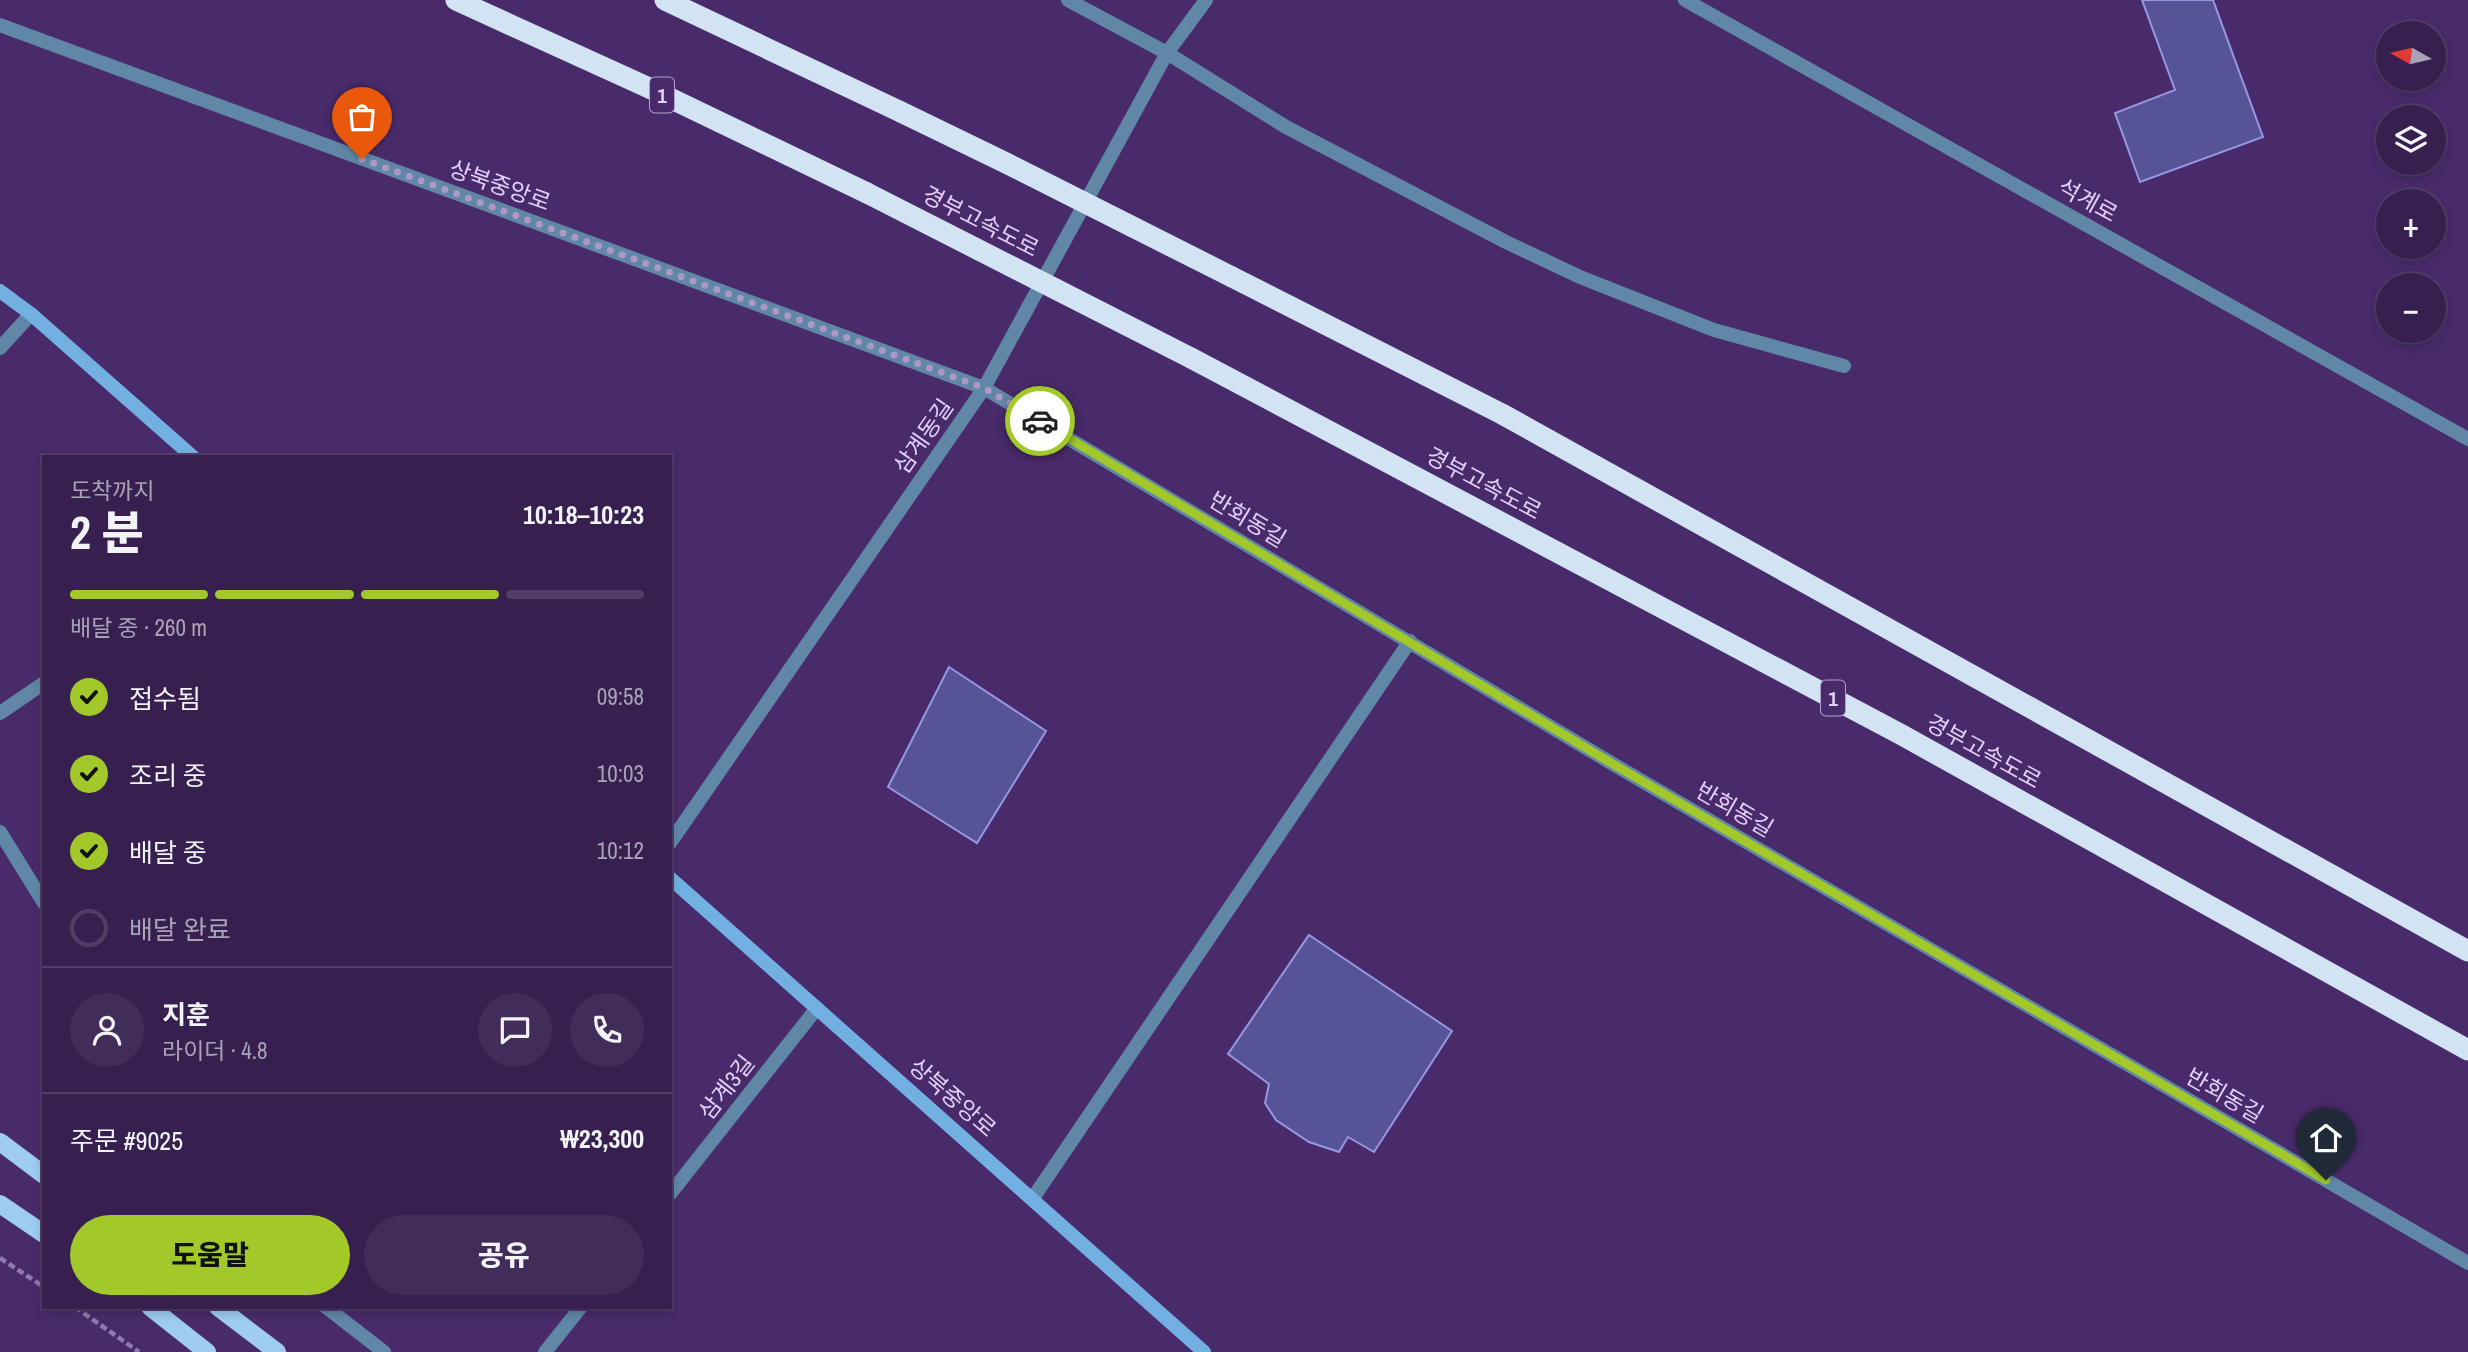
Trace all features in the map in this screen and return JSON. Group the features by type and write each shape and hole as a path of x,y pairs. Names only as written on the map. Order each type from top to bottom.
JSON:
{"highway":[{"name":"경부고속도로","path":"456,0 647,87 957,237 1191,358 1889,729 2468,1050"},
{"path":"665,0 1004,162 1502,414 2468,951"},
{"path":"2400,914 2468,945"},
{"path":"2357,989 2468,1063"}],"main road":[{"path":"0,291 31,314 191,455"},
{"name":"상북중앙로","path":"672,880 1204,1352"},
{"path":"0,1142 42,1174"},
{"path":"0,1204 42,1233"},
{"path":"153,1309 207,1352"},
{"path":"221,1309 277,1352"}],"street":[{"path":"1068,0 1167,53 1286,127 1506,242 1580,277 1714,330 1844,366"},
{"name":"삼계동길","path":"672,841 984,388 1167,53 1206,0"},
{"name":"석계로","path":"1685,0 2468,438"},
{"name":"상북중앙로","path":"0,25 984,388"},
{"path":"0,348 31,314"},
{"name":"반회동길","path":"984,388 1642,781 2468,1263"},
{"path":"1032,1198 1410,641"},
{"path":"0,713 42,684"},
{"path":"0,832 42,900"},
{"name":"삼계3길","path":"672,1191 817,1008"},
{"path":"329,1309 384,1352"},
{"path":"545,1352 579,1309"}],"path":[{"path":"0,1258 42,1286"},
{"path":"78,1309 139,1352"}],"building":[{"path":"2142,0 2213,0 2263,137 2140,182 2115,113 2175,90"},
{"path":"949,667 1046,731 977,843 888,787"},
{"path":"1309,935 1452,1031 1374,1152 1348,1137 1339,1152 1309,1142 1276,1120 1265,1103 1269,1084 1228,1054"}],"way so far":[{"path":"362,159 984,388 1040,421"}],"route":[{"path":"1040,421 1618,767 2326,1180"}]}
